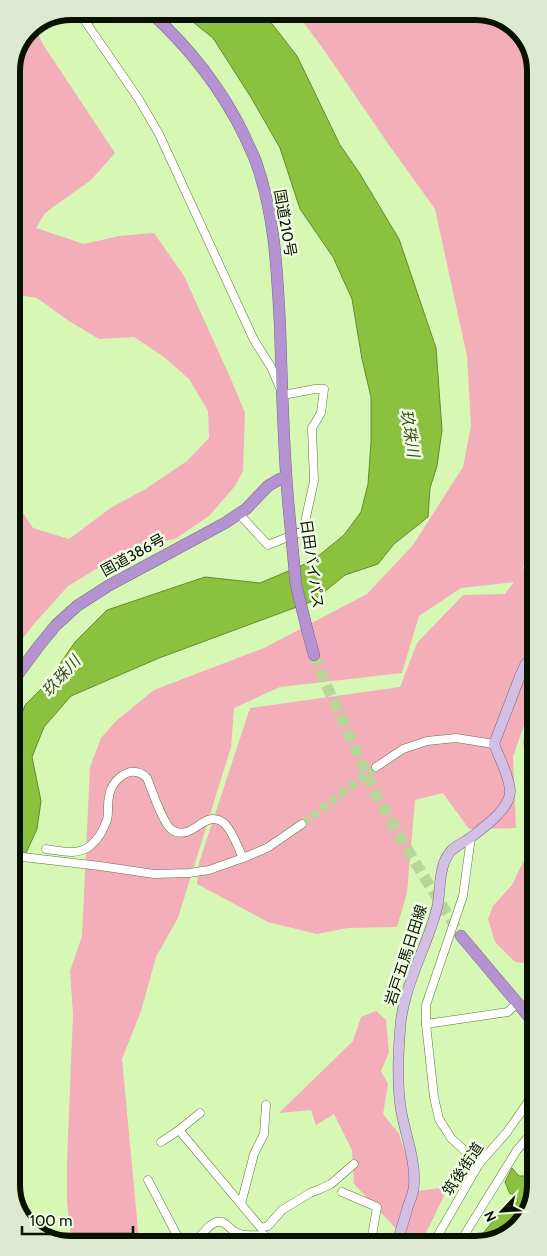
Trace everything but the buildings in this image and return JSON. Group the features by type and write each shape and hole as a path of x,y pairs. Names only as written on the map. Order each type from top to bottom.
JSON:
{"highway":[{"name":"国道210号","path":"159,20 186,47 215,85 238,122 255,160 264,189 272,220 279,287 286,477"},
{"name":"国道386号","path":"20,671 56,625 77,606 108,586 224,524 257,499 268,486 286,477"},
{"name":"日田バイパス","path":"286,477 296,585 314,655"},
{"path":"461,936 527,1015"}],"main road":[{"path":"494,744 527,663"},
{"name":"岩戸五馬日田線","path":"399,1236 414,1183 413,1166 401,1110 399,1088 400,1029 405,999 431,930 438,906 439,888 444,864 451,850 471,837 502,811 511,792 494,744"}],"street":[{"path":"90,20 86,22 138,98 159,134 254,340 271,367 283,395 315,389 324,390 321,413 312,428 314,481 303,531 268,545 239,514"},
{"path":"376,767 403,749 427,741 456,738 494,744"},
{"path":"46,849 74,853 84,850 91,845 102,832 106,823 109,796 114,784 121,776 131,772 142,773 147,778 164,820 171,829 180,833 192,830 208,819 217,820 225,824 243,858"},
{"path":"20,857 154,874 209,870 267,848 302,824"},
{"path":"471,837 463,896 426,1005 426,1024 434,1097 439,1118 451,1138 479,1164"},
{"path":"426,1024 508,1012 517,1003"},
{"name":"筑後街道","path":"437,1236 479,1164 507,1132 527,1103"},
{"path":"241,1204 254,1154 264,1134 266,1105"},
{"path":"161,1142 200,1113"},
{"path":"179,1130 241,1204 264,1236"},
{"path":"464,1236 517,1150 527,1138"},
{"path":"201,1236 211,1224 219,1221 223,1222 232,1231 241,1234 262,1232 282,1210 310,1193 331,1184 354,1164"},
{"path":"148,1180 176,1236"},
{"path":"342,1192 377,1207 372,1236"}],"shaded area":[{"path":"302,20 480,20 496,24 507,30 517,40 526,61 527,561 521,571 527,564 527,716 513,757 516,828 469,829 443,793 415,800 407,893 397,927 348,928 317,934 268,922 197,884 199,863 250,708 400,687 417,643 463,595 505,594 514,582 461,588 419,616 402,673 280,687 234,708 231,747 178,918 156,957 141,1011 122,1059 140,1236 71,1236 67,1202 73,1014 70,971 82,936 90,767 101,738 116,721 154,690 264,648 367,594 413,545 463,467 471,426 467,356 435,209"},
{"path":"37,33 44,46 115,153 91,180 45,213 36,228 84,244 119,236 154,233 184,276 245,413 243,471 235,486 209,516 175,539 133,547 68,586 20,642 20,508 33,528 69,539 112,507 144,490 187,461 209,438 208,411 189,379 164,357 134,337 99,339 69,321 37,298 20,295 20,67 25,48"},
{"path":"527,732 527,780 523,741"},
{"path":"527,848 527,963 515,962 495,942 488,919 493,906 512,885 524,860"},
{"path":"376,1011 386,1020 389,1052 381,1071 388,1084 383,1114 399,1134 417,1191 448,1187 424,1236 402,1236 354,1184 352,1150 334,1114 316,1125 311,1110 279,1113 353,1041 361,1017"}],"water":[{"name":"玖珠川","path":"190,20 269,20 297,56 340,145 360,174 399,239 436,348 442,430 437,466 430,488 428,517 394,544 378,564 345,575 313,601 159,658 71,696 44,727 32,757 41,801 37,829 20,866 20,719 25,705 46,684 75,642 107,610 205,577 260,583 305,564 317,557 344,535 361,512 368,484 371,442 371,397 362,359 352,299 333,257 300,209 280,148 252,99 213,38"},
{"path":"512,1168 519,1176 527,1176 526,1195 522,1208 507,1226 499,1231 481,1235 506,1205 518,1202 515,1194 510,1194 505,1182"}],"tunnel":[{"path":"314,655 376,795 461,936"},
{"path":"302,824 376,767"}]}
